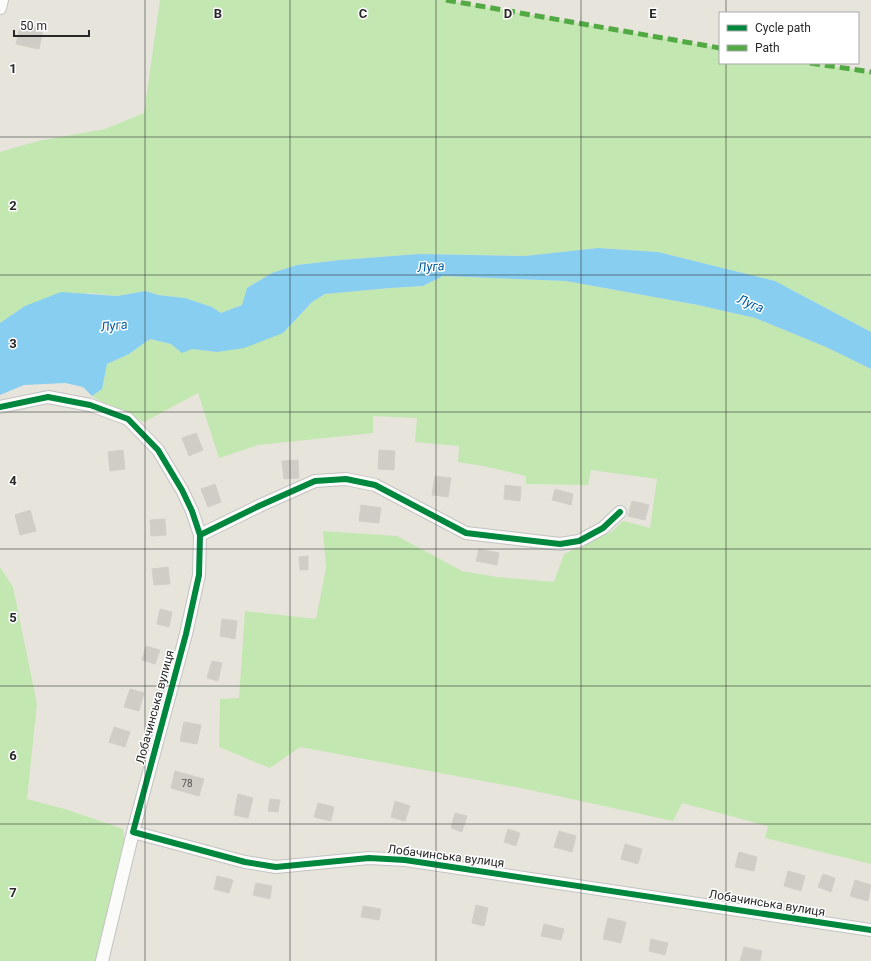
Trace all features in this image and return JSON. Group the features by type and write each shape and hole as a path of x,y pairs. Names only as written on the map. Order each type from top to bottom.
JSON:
{"street":[{"path":"0,8 2,0"},
{"name":"Лобачинська вулиця","path":"0,407 48,397 90,405 128,419 158,450 182,490 192,511 200,535 199,575 186,634 133,832 245,862 276,867 369,858 405,860 871,930"},
{"path":"200,535 258,506 315,481 346,479 375,485 466,533 560,544 579,541 603,528 620,512"},
{"path":"102,961 133,832"}],"green space":[{"path":"160,0 446,0 719,48 719,64 817,64 871,72 871,332 775,281 658,252 598,248 525,256 419,254 297,265 272,273 247,288 242,305 221,313 212,307 185,298 158,295 146,291 117,296 89,293 25,306 0,323 0,152 38,141 105,129 144,113"},
{"path":"443,276 566,281 698,305 755,318 826,347 871,369 871,864 765,838 768,826 682,803 673,821 521,788 300,747 270,768 219,747 220,699 239,698 245,611 316,619 326,568 323,531 397,536 462,571 497,577 554,582 564,554 611,532 623,521 650,528 657,479 591,470 588,485 526,484 526,476 458,462 459,446 415,442 417,418 373,416 373,433 258,445 219,458 198,393 144,422 105,404 92,396 102,389 107,364 129,354 150,339 171,344 182,352 192,349 217,352 283,333 312,302 325,294 423,286"},
{"path":"0,567 13,587 37,704 27,799 68,810 123,829 125,847 97,961 0,961"}],"water":[{"name":"Луга","path":"598,248 658,252 775,281 871,332 871,369 826,347 755,318 698,305 566,281 443,276 423,286 325,294 312,302 283,333 244,348 217,352 192,349 182,353 171,344 150,339 129,354 107,364 102,389 92,396 83,387 65,383 24,385 0,395 0,323 25,306 61,292 117,296 146,291 158,295 185,298 212,307 221,313 242,305 247,288 272,273 297,265 419,254 525,256"}],"building":[{"path":"21,23 43,29 39,49 16,44"},
{"path":"196,433 203,450 189,456 182,438"},
{"path":"123,450 125,469 110,471 108,452"},
{"path":"379,450 395,451 394,470 378,469"},
{"path":"298,460 299,478 284,479 282,461"},
{"path":"435,476 451,478 448,497 432,495"},
{"path":"215,484 221,502 208,507 201,489"},
{"path":"505,485 521,487 520,501 504,499"},
{"path":"555,489 573,494 571,505 552,500"},
{"path":"632,501 649,505 645,520 628,516"},
{"path":"361,505 381,508 379,523 359,521"},
{"path":"30,510 36,531 20,535 15,515"},
{"path":"165,519 166,535 151,536 150,520"},
{"path":"479,549 499,553 497,565 476,561"},
{"path":"308,556 308,570 300,570 299,557"},
{"path":"168,567 170,584 154,585 152,569"},
{"path":"160,609 172,612 169,627 157,624"},
{"path":"222,619 237,621 235,639 220,636"},
{"path":"146,646 160,650 155,664 142,660"},
{"path":"212,661 222,663 218,681 207,678"},
{"path":"130,689 144,693 139,711 124,707"},
{"path":"184,722 201,725 197,744 180,741"},
{"path":"114,727 130,732 125,747 109,742"},
{"path":"175,771 204,779 199,796 171,788"},
{"path":"238,794 253,798 248,818 234,815"},
{"path":"270,799 280,800 278,812 268,811"},
{"path":"395,801 410,806 405,821 391,817"},
{"path":"318,803 334,807 331,821 314,817"},
{"path":"455,813 467,816 462,832 451,828"},
{"path":"508,829 520,833 516,846 504,842"},
{"path":"559,831 576,836 572,852 554,847"},
{"path":"625,844 642,849 638,864 621,859"},
{"path":"739,852 757,857 754,871 735,867"},
{"path":"788,871 805,876 801,891 784,886"},
{"path":"823,874 835,878 831,892 818,887"},
{"path":"217,876 233,880 229,893 214,889"},
{"path":"855,880 871,885 868,901 850,896"},
{"path":"256,883 272,886 270,899 253,895"},
{"path":"476,905 488,908 484,926 472,923"},
{"path":"363,906 381,909 379,920 361,917"},
{"path":"608,918 626,922 621,943 603,939"},
{"path":"544,924 564,929 561,940 541,936"},
{"path":"651,939 668,943 665,955 649,951"},
{"path":"744,947 762,951 760,961 740,961"}],"marked path":[{"path":"446,0 719,48"},
{"path":"817,64 871,72"}],"cycle path":[{"path":"0,407 48,397 90,405 128,419 158,450 182,490 192,511 200,535 199,575 186,634 133,832 245,862 276,867 369,858 405,860 871,930"},
{"path":"200,535 315,481 346,479 375,485 466,533 560,544 579,541 603,528 620,512"}]}
